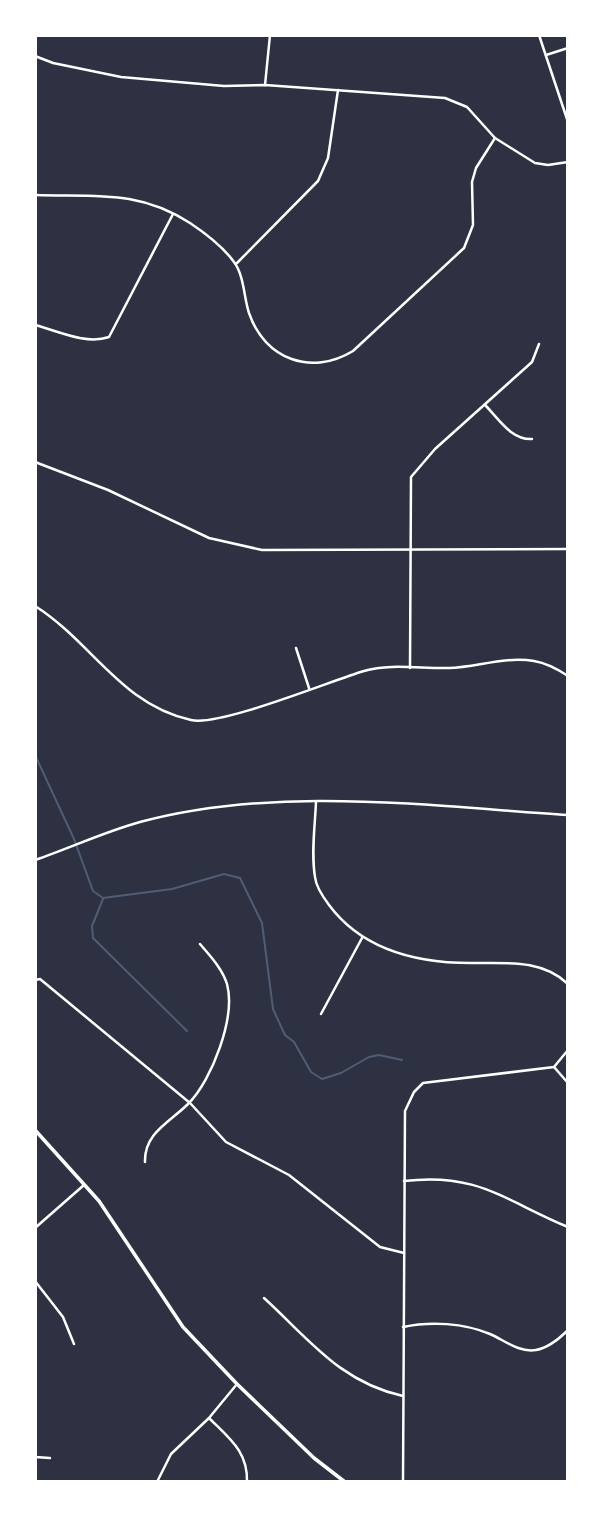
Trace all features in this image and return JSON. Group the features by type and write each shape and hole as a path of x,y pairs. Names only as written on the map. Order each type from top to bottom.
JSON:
{"main road":[{"path":"35,1130 99,1201 183,1327 237,1384 320,1463 345,1482"}],"street":[{"path":"265,85 270,35"},
{"path":"539,35 568,122"},
{"path":"546,55 568,48"},
{"path":"35,56 53,63 121,77 225,86 265,85 445,98 467,107 495,138 535,163 568,162"},
{"path":"236,264 318,181 327,158 338,90"},
{"path":"35,195 118,196 152,204 191,224 236,264 250,317 267,342 298,362 318,364 338,359 353,351 464,248 473,225 472,182 476,168 495,138"},
{"path":"35,325 97,341 109,337 173,214"},
{"path":"410,668 409,487 415,470 532,362 539,344"},
{"path":"485,405 513,434 522,439 532,439"},
{"path":"35,462 108,490 209,538 262,550 568,549"},
{"path":"35,606 85,645 114,680 169,714 206,721 368,670 451,668 507,660 534,661 568,676"},
{"path":"296,648 309,689"},
{"path":"316,802 315,879 321,895 341,921 362,938 399,954 436,962 509,963 537,967 550,970 568,984"},
{"path":"35,860 142,822 240,804 316,802 568,815"},
{"path":"321,1014 362,938"},
{"path":"145,1162 150,1139 190,1103 211,1066 229,1009 222,973 200,944"},
{"path":"35,980 44,982 190,1103 226,1142 289,1175 380,1247 404,1253"},
{"path":"403,1482 405,1111 414,1092 423,1083 554,1067 568,1051"},
{"path":"554,1067 568,1083"},
{"path":"404,1181 436,1177 467,1182 487,1188 568,1227"},
{"path":"35,1228 84,1185"},
{"path":"35,1281 63,1317 74,1344"},
{"path":"264,1298 348,1376 367,1386 403,1396"},
{"path":"403,1327 434,1324 467,1328 489,1333 522,1349 537,1350 568,1330"},
{"path":"157,1482 170,1454 209,1418 237,1384"},
{"path":"209,1418 243,1452 247,1463 247,1482"},
{"path":"35,1457 50,1458"}],"waterway":[{"path":"35,755 74,839 93,891 103,898 172,889 224,874 240,878 262,923 273,1009 285,1035 294,1042 311,1072 322,1079 341,1073 369,1057 379,1055 402,1060"},
{"path":"103,899 92,926 93,938 187,1031"}]}
